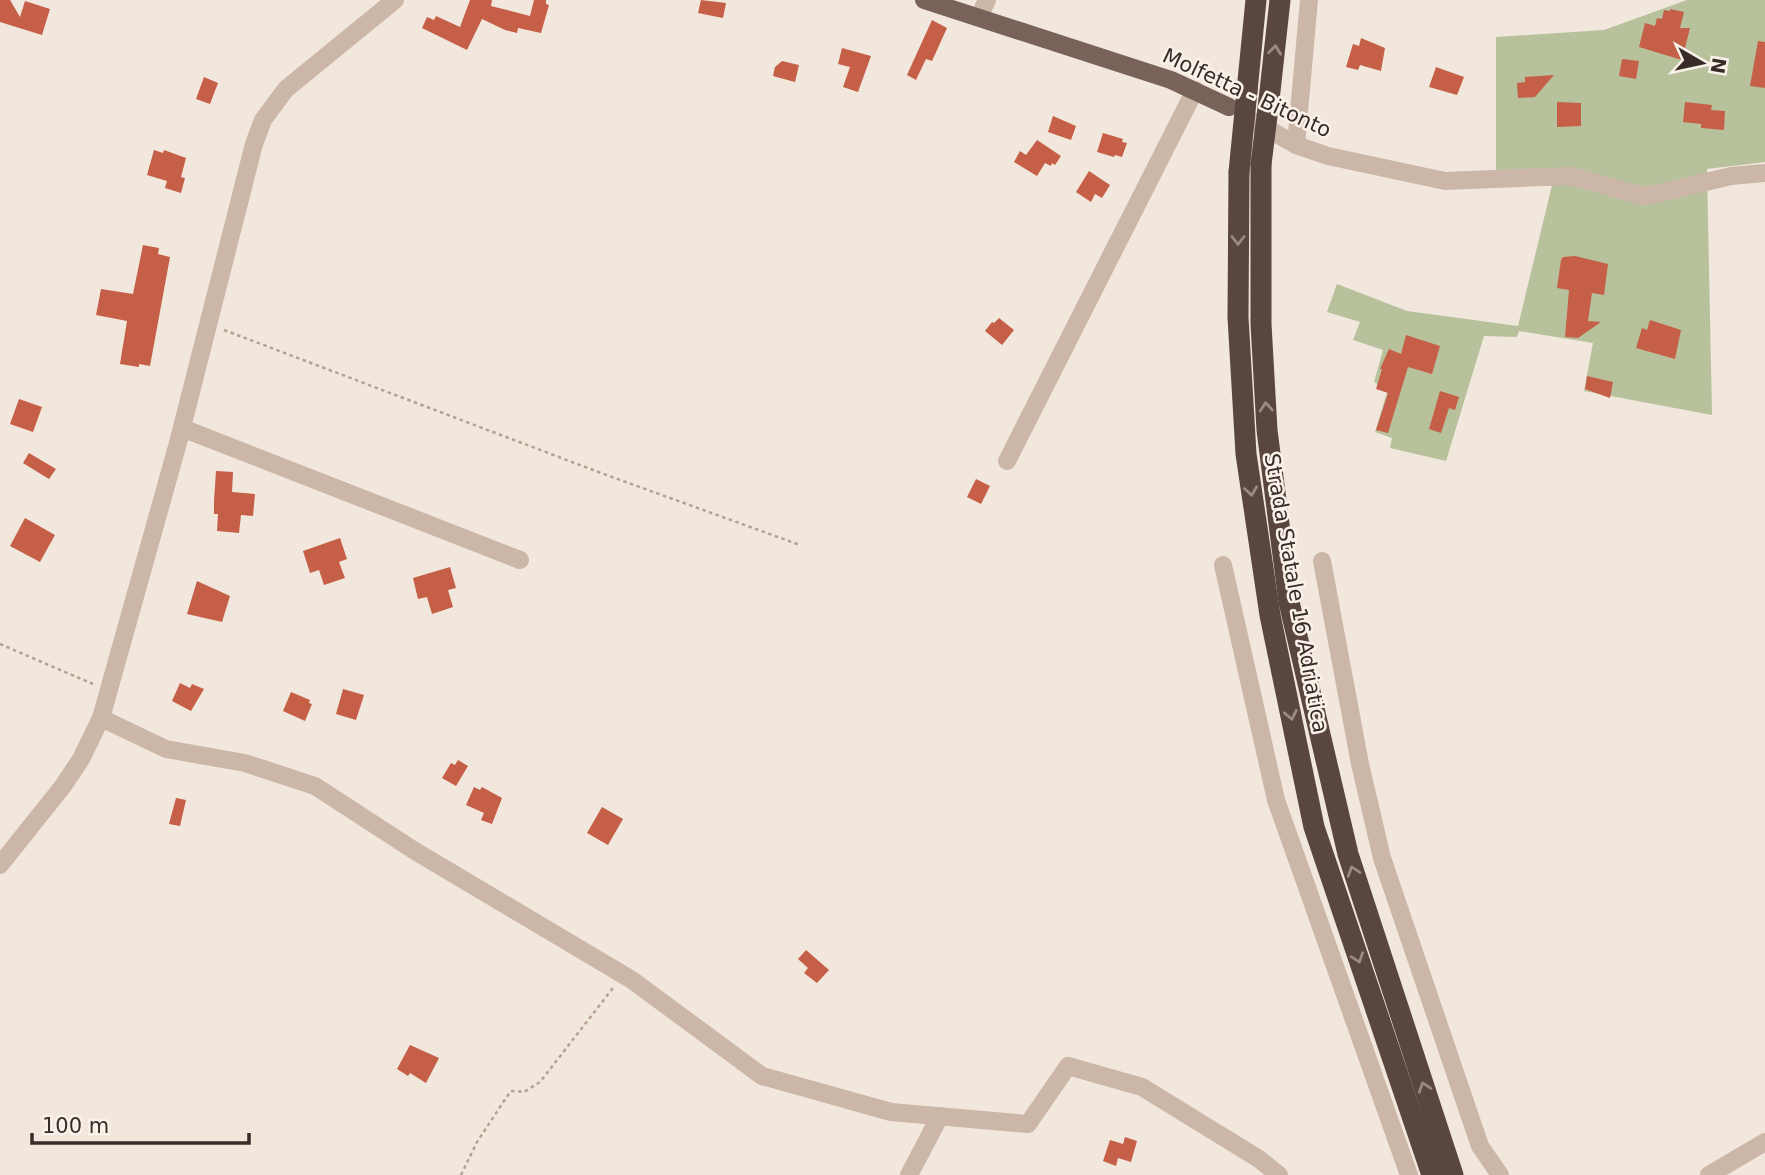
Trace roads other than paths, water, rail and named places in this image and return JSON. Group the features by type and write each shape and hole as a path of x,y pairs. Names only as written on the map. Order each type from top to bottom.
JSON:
{"highway":[{"name":"Strada Statale 16 Adriatica","path":"1256,0 1239,172 1238,317 1246,454 1270,615 1314,827 1432,1175"},
{"name":"Strada Statale 16 Adriatica","path":"1280,0 1261,164 1261,324 1267,430 1289,602 1348,854 1453,1175"},
{"path":"1437,1129 1471,1175"}],"main road":[{"name":"Molfetta - Bitonto","path":"924,0 1171,80 1229,107"}],"street":[{"path":"0,865 63,786 81,759 101,718 182,428 254,144 263,120 286,89 396,0"},
{"path":"979,17 986,0"},
{"path":"1296,145 1309,0"},
{"path":"1007,461 1195,90"},
{"name":"Molfetta - Bitonto","path":"1229,107 1296,145 1328,156 1445,181 1572,176 1643,195 1731,176 1765,173"},
{"path":"182,428 520,561"},
{"path":"1322,561 1358,751 1382,858 1480,1146 1500,1175"},
{"path":"1223,565 1276,800 1409,1175"},
{"path":"101,718 166,749 245,763 316,786 415,851 623,975 762,1076 891,1112 1028,1124 1068,1066 1142,1087 1259,1159 1279,1175"},
{"path":"909,1175 940,1116"},
{"path":"1709,1175 1765,1142"}]}
